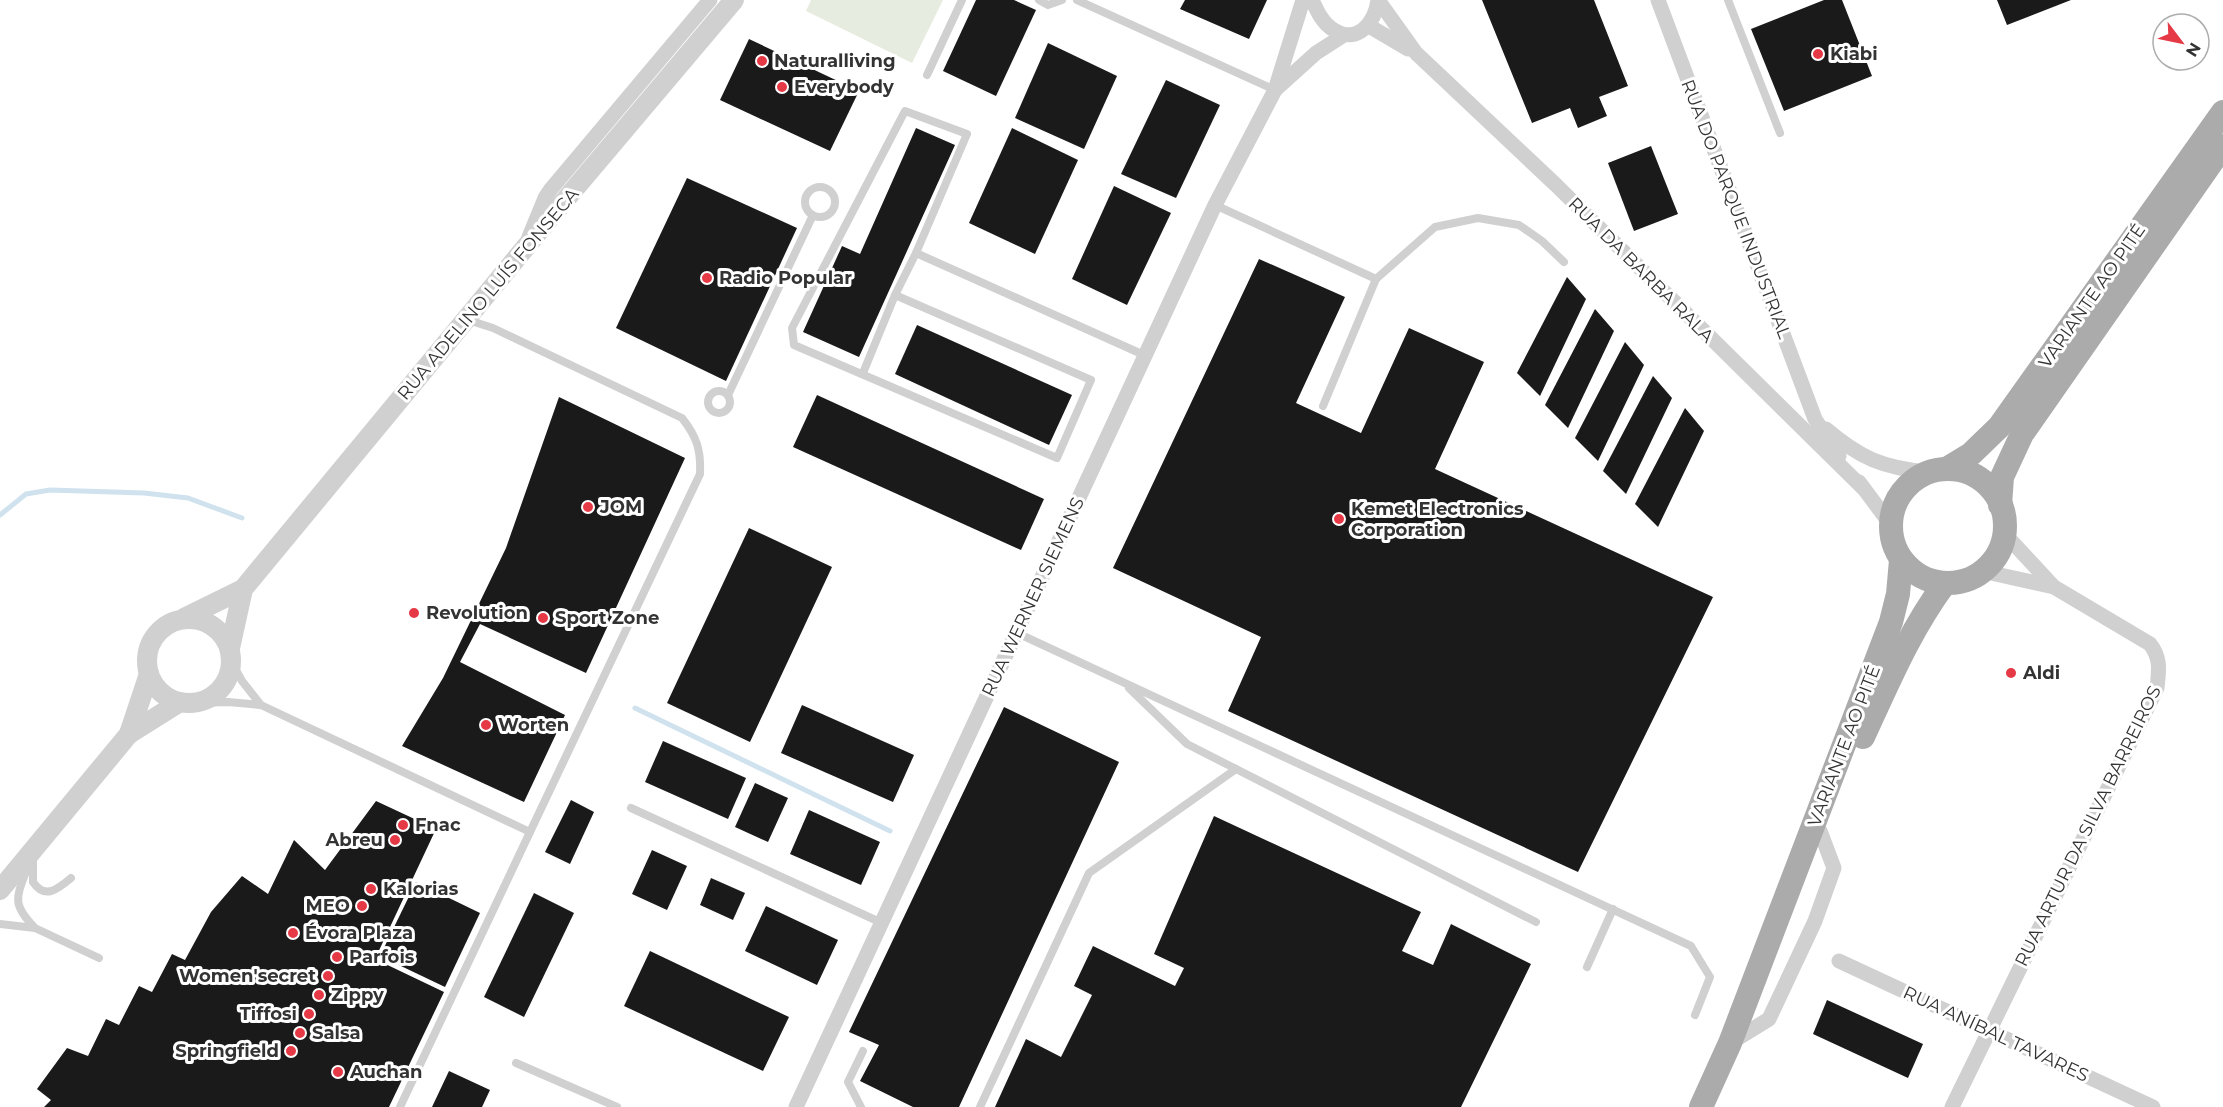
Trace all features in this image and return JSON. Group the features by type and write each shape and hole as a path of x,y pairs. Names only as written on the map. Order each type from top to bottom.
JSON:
{"main road":[{"name":"VARIANTE AO PITÉ","path":"1938,470 1971,454 1999,427 2223,112"},
{"name":"VARIANTE AO PITÉ","path":"2000,505 2002,477 2022,435 2223,146"},
{"path":"1938,470 1967,472 1986,483 2000,505 2004,518 2003,532 1996,556 1982,571 1965,580 1945,583 1926,578 1901,560 1891,533 1892,513 1899,495 1911,482 1938,470"},
{"name":"VARIANTE AO PITÉ","path":"1701,1107 1730,1043 1891,622 1898,594 1901,560"},
{"name":"VARIANTE AO PITÉ","path":"1774,930 1904,647 1921,615 1945,583"}],"street":[{"path":"519,254 530,235 545,198 710,0"},
{"name":"RUA ADELINO LUÍS FONSECA","path":"184,618 243,589 519,254 734,0"},
{"name":"RUA WERNER SIEMENS","path":"796,1107 1144,355 1215,205 1275,90 1303,0"},
{"path":"1312,0 1319,15 1332,30 1344,35"},
{"path":"1369,26 1376,14 1378,0"},
{"name":"RUA DA BARBA RALA","path":"1378,0 1416,53 1556,185 1864,489"},
{"name":"RUA DO PARQUE INDUSTRIAL","path":"1658,0 1815,419"},
{"name":"RUA WERNER SIEMENS","path":"1275,90 1316,53 1344,35 1369,26"},
{"name":"RUA DA BARBA RALA","path":"1369,26 1416,53"},
{"path":"1815,419 1866,458 1893,469 1938,470"},
{"name":"RUA DA BARBA RALA","path":"1815,419 1830,445 1891,525"},
{"path":"2003,532 2054,587"},
{"path":"1982,571 2054,587"},
{"name":"RUA ARTUR DA SILVA BARREIROS","path":"1952,1107 2157,688 2158,654 2150,644 2054,587"},
{"name":"RUA ADELINO LUÍS FONSECA","path":"231,655 243,589"},
{"path":"0,890 129,734 149,674 147,655 152,641 170,623 184,618 207,622 219,630 231,655 227,681 220,691 211,698 188,703 129,734"},
{"path":"149,674 161,693 188,703"},
{"path":"1730,1043 1769,1018 1815,921 1834,868 1821,831"},
{"name":"RUA ANÍBAL TAVARES","path":"1839,961 2153,1107"}],"lane":[{"path":"927,75 962,0"},
{"path":"1039,0 1048,5 1062,0"},
{"path":"1077,0 1275,90"},
{"path":"1728,0 1780,133"},
{"path":"863,373 895,296 967,134 905,111 792,328 794,345 1057,458 1091,380 895,296"},
{"path":"1215,205 1376,279"},
{"path":"728,395 813,215"},
{"path":"1323,406 1376,279 1436,227 1478,218 1519,225 1542,241 1563,262"},
{"path":"916,253 1144,355"},
{"path":"400,1107 700,474 700,448 697,439 682,418 493,328 466,319"},
{"path":"1017,633 1691,946 1710,977 1695,1015"},
{"path":"231,655 242,681 261,705"},
{"path":"1123,682 1187,744 1536,922"},
{"path":"188,703 228,702 261,705 530,832"},
{"path":"980,1107 1089,873 1236,770"},
{"path":"631,808 882,923"},
{"path":"34,850 32,875 37,888 49,892 71,878"},
{"path":"34,850 17,902 18,908 35,928"},
{"path":"1587,967 1613,909"},
{"path":"0,924 35,928 99,958"},
{"path":"861,1107 848,1082 863,1051"},
{"path":"516,1062 617,1107"}],"shaded area":[{"path":"811,0 943,0 912,63 806,11"}],"building":[{"path":"976,0 1014,0 1036,10 996,96 943,71"},
{"path":"1185,0 1267,0 1249,39 1180,9"},
{"path":"1482,0 1594,0 1628,86 1599,97 1607,116 1578,128 1570,108 1532,123"},
{"path":"1824,0 1842,0 1872,76 1784,111 1751,29"},
{"path":"1997,0 2071,0 2007,25"},
{"path":"749,39 859,91 830,151 720,100"},
{"path":"1048,43 1117,76 1084,149 1015,118"},
{"path":"1166,80 1220,105 1176,198 1121,174"},
{"path":"916,128 955,145 859,357 803,332 842,246 860,254"},
{"path":"1012,128 1078,160 1035,254 969,223"},
{"path":"1651,146 1678,214 1634,231 1608,163"},
{"name":"Radio Popular","path":"687,178 797,228 726,381 616,328"},
{"path":"1114,186 1171,213 1127,305 1072,279"},
{"name":"Kemet Electronics Corporation","path":"1259,259 1345,297 1296,403 1361,433 1409,328 1484,362 1435,469 1713,597 1578,872 1228,711 1261,637 1113,568"},
{"path":"1567,277 1586,299 1540,396 1517,373"},
{"path":"1595,309 1614,331 1568,428 1545,405"},
{"path":"917,325 1072,395 1049,445 895,374"},
{"path":"1625,342 1644,365 1598,461 1575,438"},
{"path":"1653,376 1672,398 1626,494 1603,471"},
{"path":"817,395 1044,499 1021,550 793,447"},
{"path":"559,397 685,458 586,673 480,624 460,662 565,715 524,802 402,746 443,678 506,548"},
{"path":"1685,408 1704,431 1658,527 1635,504"},
{"path":"749,528 832,567 750,742 667,703"},
{"path":"802,705 914,755 893,802 781,753"},
{"path":"1004,707 1119,762 959,1107 913,1107 860,1081 879,1045 849,1032"},
{"path":"663,741 746,778 728,819 645,782"},
{"path":"755,783 788,798 768,842 735,827"},
{"path":"571,800 594,812 570,864 545,852"},
{"name":"Évora Plaza","path":"376,801 436,829 375,959 444,992 389,1107 44,1107 51,1100 37,1089 67,1048 88,1056 106,1019 119,1025 139,986 152,992 172,954 185,960 211,912 242,876 268,894 294,840 325,870"},
{"path":"809,810 880,842 861,885 790,854"},
{"path":"1214,816 1421,912 1402,951 1433,965 1451,924 1531,964 1461,1107 995,1107 1026,1039 1061,1057 1092,995 1074,986 1093,946 1175,986 1184,968 1154,954"},
{"path":"652,850 687,866 667,910 632,894"},
{"path":"711,878 745,893 733,920 700,905"},
{"path":"416,882 480,913 445,987 380,956"},
{"path":"534,893 574,913 524,1017 484,997"},
{"path":"766,906 838,940 817,985 745,951"},
{"path":"650,951 789,1017 763,1071 624,1006"},
{"path":"1827,1000 1923,1044 1908,1078 1813,1034"},
{"path":"449,1071 490,1090 482,1107 432,1107"}],"waterway":[{"path":"0,515 26,494 50,490 144,493 188,498 242,518"},
{"path":"635,708 890,831"}],"place":[{"name":"Kiabi","path":"1818,54"},
{"name":"Naturalliving","path":"762,61"},
{"name":"Everybody","path":"782,87"},
{"name":"Radio Popular","path":"707,278"},
{"name":"JOM","path":"588,507"},
{"name":"Kemet Electronics Corporation","path":"1339,519"},
{"name":"Revolution","path":"414,613"},
{"name":"Sport Zone","path":"543,618"},
{"name":"Aldi","path":"2011,673"},
{"name":"Worten","path":"486,725"},
{"name":"Fnac","path":"403,825"},
{"name":"Abreu","path":"395,840"},
{"name":"Kalorias","path":"371,889"},
{"name":"MEO","path":"362,906"},
{"name":"Évora Plaza","path":"293,933"},
{"name":"Parfois","path":"337,957"},
{"name":"Women'secret","path":"328,976"},
{"name":"Zippy","path":"319,995"},
{"name":"Tiffosi","path":"309,1014"},
{"name":"Salsa","path":"300,1033"},
{"name":"Springfield","path":"291,1051"},
{"name":"Auchan","path":"338,1072"}]}
